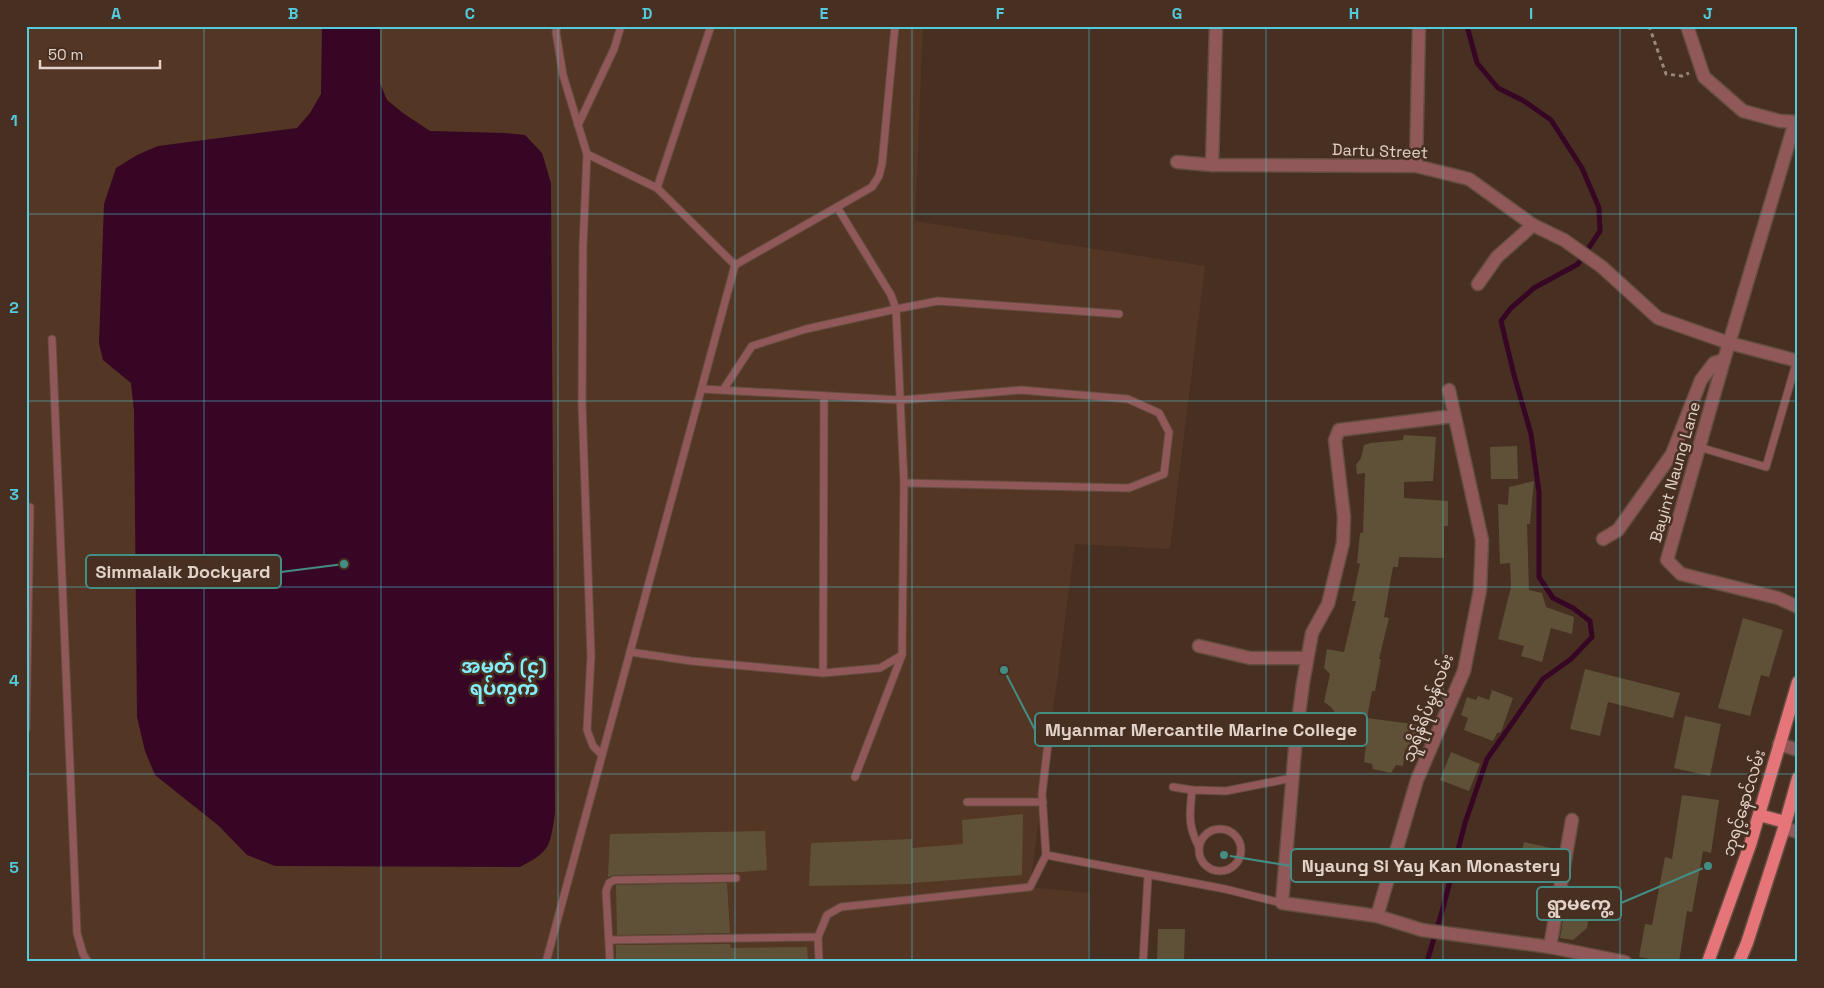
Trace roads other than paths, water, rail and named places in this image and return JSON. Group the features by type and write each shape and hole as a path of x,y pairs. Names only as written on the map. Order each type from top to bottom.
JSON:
{"main road":[{"name":"ဘုရင့်နောင်လမ်း","path":"1708,962 1750,845 1798,682"},
{"path":"1739,962 1798,778"},
{"path":"1759,815 1784,825"}],"street":[{"path":"1212,165 1216,26"},
{"path":"1416,166 1419,26"},
{"path":"1687,26 1704,77 1743,111 1780,121 1796,122"},
{"name":"Bayint Naung Lane","path":"1796,122 1729,343 1667,560 1681,574 1778,598 1798,607"},
{"name":"Dartu Street","path":"1177,162 1212,165 1416,166 1468,179 1533,225 1564,240 1602,268 1658,318 1729,343"},
{"path":"1478,284 1497,257 1533,225"},
{"path":"1729,343 1797,360"},
{"path":"1603,539 1618,530 1672,454 1701,380 1714,363 1724,360"},
{"name":"သူရိန်ရိပ်မွန်လမ်း","path":"1377,916 1417,780 1464,671 1480,590 1482,540 1449,390"},
{"path":"1454,416 1339,430 1335,440 1344,517 1343,543 1328,604 1312,633 1307,658 1297,728 1282,903 1377,916 1422,930 1550,948 1626,962"},
{"path":"1198,646 1250,658 1307,658"},
{"path":"1780,744 1798,750"},
{"path":"1550,948 1572,820"},
{"path":"1784,825 1798,832"}],"lane":[{"path":"558,26 556,32 563,75 587,154 582,404 591,656 587,730 593,746 602,754"},
{"path":"578,125 614,49 621,26"},
{"path":"657,188 711,26"},
{"path":"546,962 735,265 872,187 879,176 882,164 895,26"},
{"path":"587,154 657,188 735,265"},
{"path":"837,207 890,295 896,309 904,484 902,655 855,776"},
{"path":"723,390 752,346 806,329 896,309 938,301 1119,314"},
{"path":"52,339 77,933 83,954 88,962"},
{"path":"1699,447 1766,468 1797,360"},
{"path":"702,389 901,400 1021,390 1128,399 1159,413 1169,432 1164,474 1129,488 904,484"},
{"path":"823,673 824,396"},
{"path":"26,507 30,507 26,730"},
{"path":"630,652 691,661 823,673 880,668 902,655"},
{"path":"819,962 818,937 826,915 841,907 1030,887 1046,855 1043,802 1050,727"},
{"path":"1173,787 1192,790 1226,791 1292,778"},
{"path":"1192,790 1189,819 1203,863 1209,869 1217,872 1225,871 1233,868 1238,862 1241,853 1241,845 1238,838 1224,829 1215,829 1208,833 1202,839 1199,847"},
{"path":"967,802 1043,802"},
{"path":"1046,855 1148,876 1225,889 1282,903"},
{"path":"1143,962 1148,876"},
{"path":"610,962 606,891 609,883 614,880 736,878"},
{"path":"610,940 818,937"}],"waterway":[{"path":"1427,962 1465,823 1487,759 1543,679 1571,659 1592,637 1590,621 1573,608 1553,598 1539,577 1539,492 1531,434 1501,321 1511,308 1534,288 1578,264 1600,231 1599,208 1582,168 1551,120 1524,101 1498,88 1477,63 1467,26"}],"place":[{"name":"Simmalaik Dockyard","path":"344,564"},
{"name":"Myanmar Mercantile Marine College","path":"1004,670"},
{"name":"Nyaung Si Yay Kan Monastery","path":"1224,855"},
{"name":"ရွာမကွေ့","path":"1708,866"}],"district":[{"name":"အမှတ် (၄) ရပ်ကွက်","path":"504,677"}]}
